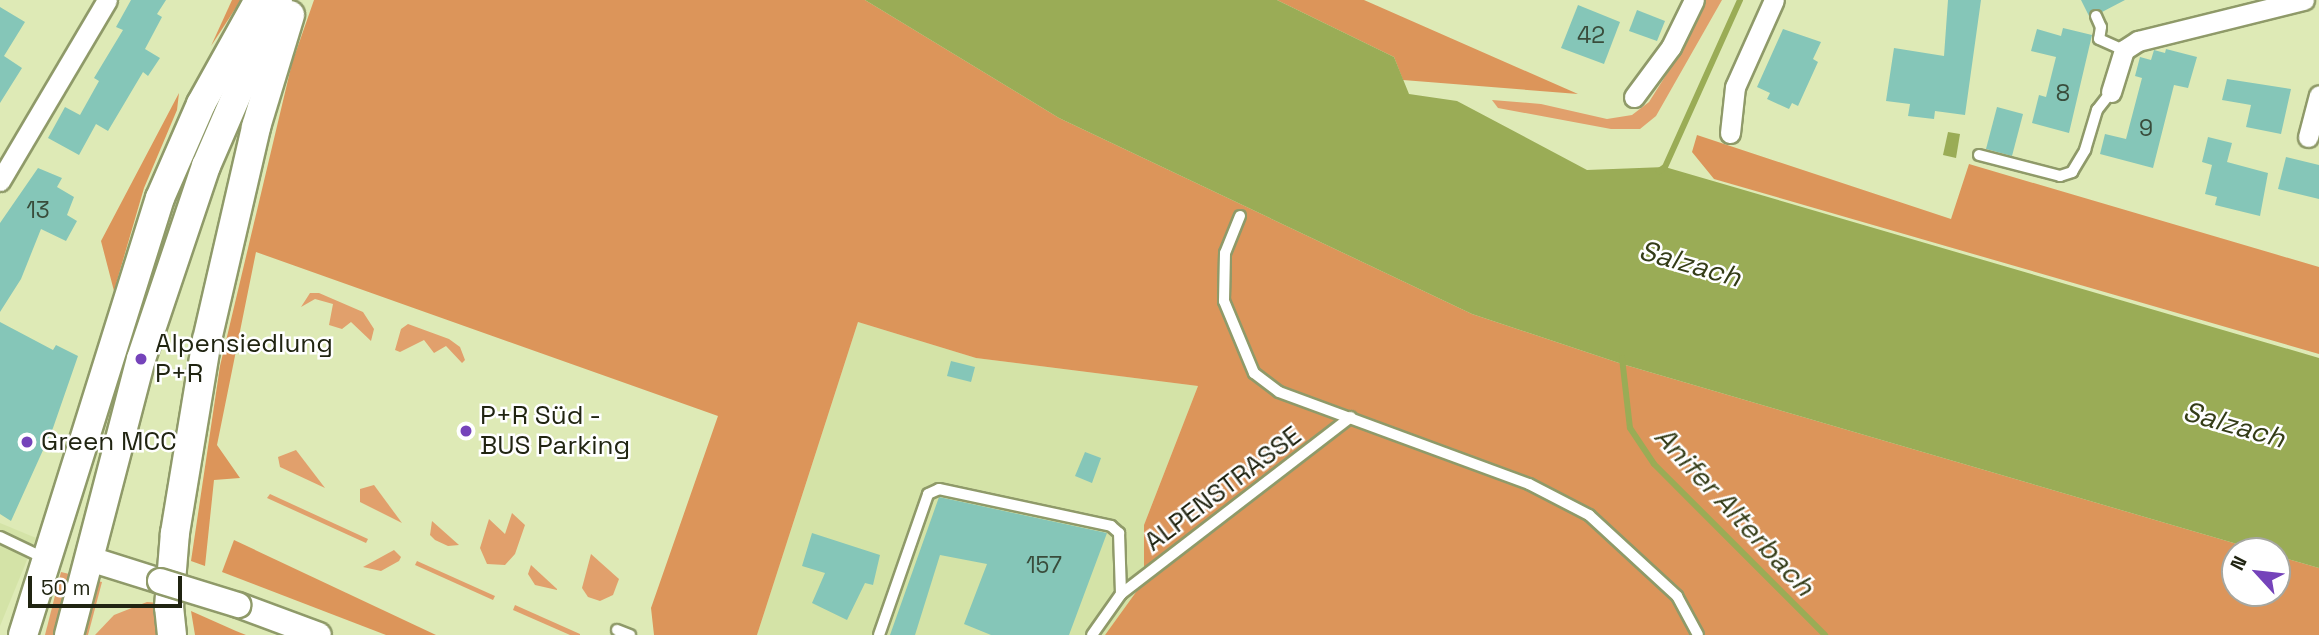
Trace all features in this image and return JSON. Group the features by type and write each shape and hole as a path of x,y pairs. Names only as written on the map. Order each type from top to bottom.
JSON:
{"main road":[{"path":"23,635 50,561 160,198 201,104 259,0"},
{"path":"69,635 141,359 206,166 278,0"},
{"path":"172,635 169,607 175,533 207,340 256,127 294,0"}],"street":[{"path":"0,181 107,0"},
{"path":"1634,97 1671,47 1694,0"},
{"path":"1730,133 1735,87 1774,0"},
{"path":"2111,92 2124,50 2138,41 2304,0"},
{"path":"2308,137 2319,95"},
{"path":"90,559 319,635"}],"lane":[{"path":"2096,16 2101,27 2099,39 2124,50"},
{"path":"1979,155 2060,176 2071,172 2085,150 2097,110 2111,92"},
{"path":"1240,216 1225,253 1224,301 1254,373 1279,392 1529,484 1589,515 1677,596 1699,635"},
{"name":"ALPENSTRASSE","path":"1092,635 1121,593 1351,417"},
{"path":"879,635 928,494 939,489 1111,526 1119,533 1121,593"},
{"path":"1,541 50,561"},
{"path":"618,635 617,630 630,635"}],"shaded area":[{"path":"232,0 241,0 211,46"},
{"path":"314,0 865,0 1059,118 1472,314 1622,364 2221,539 2221,607 2291,607 2291,560 2319,568 2319,635 1105,635 1144,581 1144,525 1198,386 976,358 858,322 757,635 654,635 651,608 718,416 256,252 217,445 240,478 214,480 205,566 191,561 220,366 292,63"},
{"path":"1277,0 1364,0 1578,94 1403,80 1394,57"},
{"path":"1704,0 1722,0 1656,116 1640,129 1611,129 1498,108 1492,100 1541,104 1607,119 1632,115 1649,102 1680,53"},
{"path":"179,93 177,110 144,188 114,291 101,241"},
{"path":"1697,135 1951,219 1969,164 2319,267 2319,354 1714,179 1692,152"},
{"path":"310,293 319,293 363,312 374,329 371,341 351,322 342,329 329,325 333,304 315,299 301,307"},
{"path":"858,322 976,358 1198,386 1144,525 1144,581 1105,635 757,635"},
{"path":"408,324 449,339 460,347 465,360 462,363 446,346 434,353 424,340 400,352 395,350 401,329"},
{"path":"296,450 325,488 280,467 278,457"},
{"path":"374,485 402,523 360,502 360,489"},
{"path":"270,494 368,539 366,543 267,498"},
{"path":"512,513 525,525 515,554 505,565 487,564 480,548 489,519 505,534"},
{"path":"432,521 459,545 448,546 435,540 430,535"},
{"path":"0,523 36,538 0,626"},
{"path":"234,540 436,635 386,635 222,572"},
{"path":"394,550 401,557 399,561 381,571 363,567"},
{"path":"591,554 619,579 613,595 600,601 588,597 582,588"},
{"path":"417,561 495,596 493,600 415,565"},
{"path":"531,565 557,590 535,585 528,574"},
{"path":"61,572 102,582 88,635 45,635"},
{"path":"147,602 160,603 160,635 95,635 114,615"},
{"path":"515,605 580,635 570,635 513,610"},
{"path":"191,611 236,631 246,635 195,635"}],"water":[{"name":"Salzach","path":"865,0 1277,0 1394,57 1409,94 1457,101 1587,170 1665,167 2319,358 2319,568 2291,560 2291,537 2221,537 2221,539 1622,364 1472,314 1059,118"},
{"path":"1948,132 1960,134 1956,158 1943,155"}],"building":[{"path":"131,0 166,0 157,14 162,17 145,49 160,58 148,76 143,72 108,131 96,124 79,155 48,138 65,107 80,115 99,81 94,78 123,30 116,27"},
{"path":"1948,0 1981,0 1965,115 1935,111 1934,119 1908,116 1910,104 1886,101 1894,48 1944,56"},
{"path":"2081,0 2125,0 2102,12 2094,9 2089,16"},
{"path":"1578,5 1620,22 1604,64 1561,48"},
{"path":"0,7 25,22 4,56 22,68 0,103"},
{"path":"1637,10 1665,21 1657,41 1629,31"},
{"path":"2063,28 2092,35 2069,133 2032,123 2039,95 2046,97 2056,57 2031,51 2037,29 2061,36"},
{"path":"1783,29 1821,42 1813,59 1818,62 1798,106 1792,103 1789,109 1767,99 1770,93 1757,87"},
{"path":"2166,49 2197,57 2188,88 2174,85 2153,168 2100,154 2105,134 2126,139 2142,78 2135,76 2140,57 2151,60 2154,50 2165,53"},
{"path":"2227,79 2291,89 2281,134 2246,127 2251,105 2222,100"},
{"path":"1997,107 2023,114 2012,156 1986,149"},
{"path":"2208,137 2232,143 2227,162 2268,173 2260,216 2215,205 2217,197 2205,194 2212,165 2202,162"},
{"path":"2286,157 2319,165 2319,199 2278,189"},
{"path":"38,168 62,178 57,187 74,197 67,215 77,221 66,241 41,229 21,279 0,312 0,223"},
{"path":"0,322 53,350 56,345 78,356 53,428 11,521 0,514"},
{"path":"951,361 975,367 971,382 947,376"},
{"path":"1085,452 1101,458 1092,483 1075,476"},
{"path":"939,497 1107,533 1069,635 991,635 964,624 987,564 940,555 915,635 890,635"},
{"path":"812,533 880,555 873,585 865,583 847,620 812,603 825,573 802,566"}],"waterway":[{"path":"1659,171 1665,167 1740,0"},
{"name":"Anifer Alterbach","path":"1622,358 1630,428 1654,464 1825,635"}],"place":[{"name":"Alpensiedlung P+R","path":"141,359"},
{"name":"P+R Süd - BUS Parking","path":"466,431"},
{"name":"Green MCC","path":"27,442"}]}
